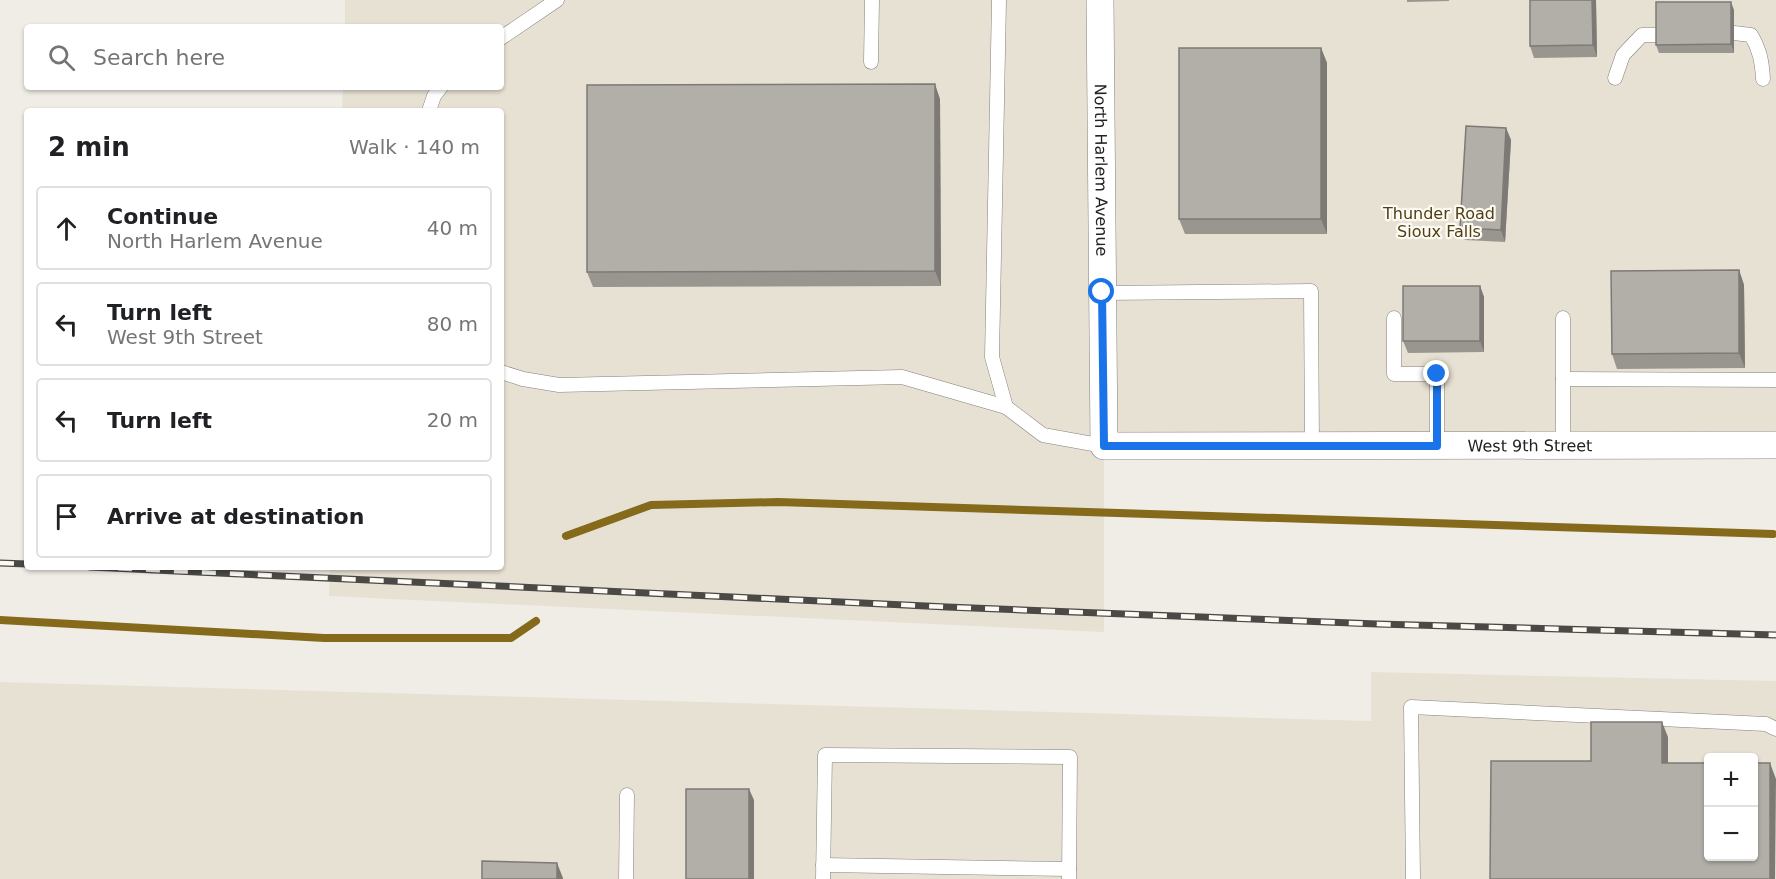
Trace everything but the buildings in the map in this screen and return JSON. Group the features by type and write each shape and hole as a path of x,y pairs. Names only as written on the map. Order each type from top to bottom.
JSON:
{"street":[{"name":"North Harlem Avenue","path":"1100,0 1104,446"},
{"name":"West 9th Street","path":"1104,446 1776,445"}],"lane":[{"path":"504,36 557,0"},
{"path":"871,62 872,0"},
{"path":"999,0 992,357 1006,406"},
{"path":"1734,33 1750,35 1754,41 1761,59 1763,80"},
{"path":"1615,78 1623,55 1641,35 1659,35"},
{"path":"430,108 439,90"},
{"path":"1102,292 1311,291 1312,446"},
{"path":"1394,318 1394,374 1437,374 1437,446"},
{"path":"1563,318 1563,446"},
{"path":"504,373 523,379 559,385 902,377 1006,406 1043,435 1104,446"},
{"path":"1563,379 1776,380"},
{"path":"1413,879 1411,707 1766,724 1776,729"},
{"path":"825,755 1070,757 1069,874 823,872 825,755"},
{"path":"626,879 627,795"}],"shaded area":[{"path":"345,0 1776,0 1776,445 1104,447 1104,632 329,596 330,570 504,570 504,108 342,108 343,90 504,90 504,24 345,24"},
{"path":"1371,672 1776,681 1776,879 0,879 0,682 1371,721"}],"waterway":[{"path":"566,536 651,505 778,502 1773,534"},
{"path":"0,620 324,638 511,638 536,621"}],"railway":[{"path":"0,563 24,564"},
{"path":"154,570 947,607 1377,624 1776,635"}],"route":[{"path":"1102,292 1104,446 1437,446 1437,374"}],"park label":[{"name":"Thunder Road Sioux Falls","path":"1439,222"}]}
